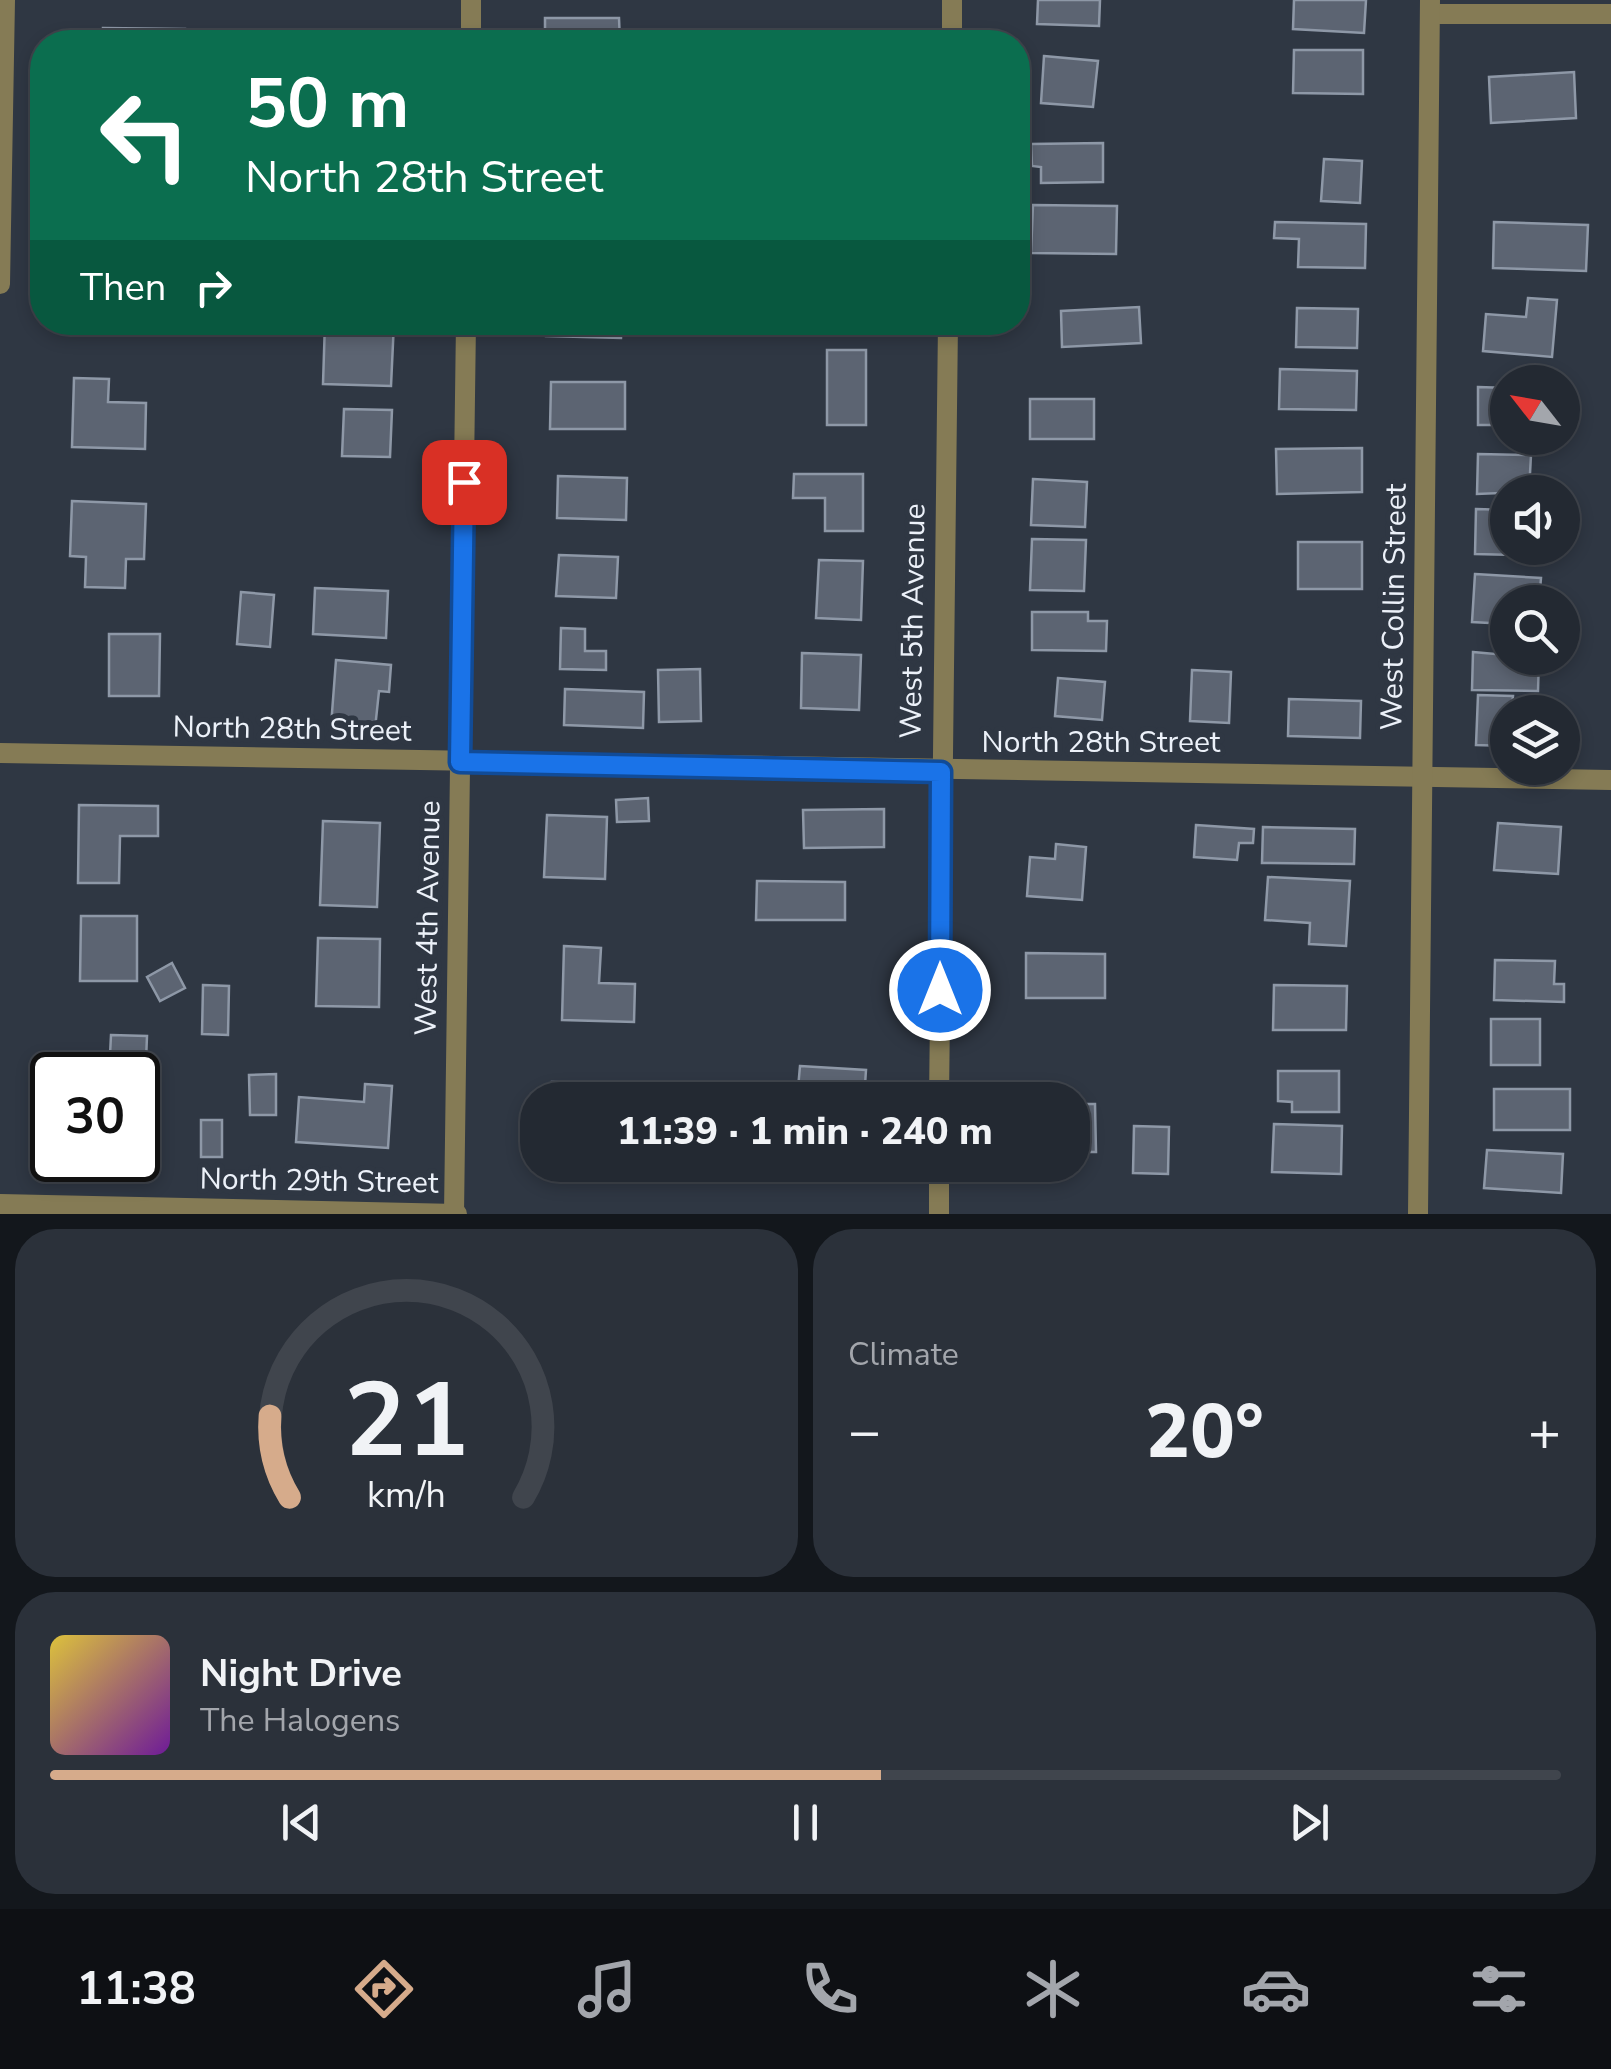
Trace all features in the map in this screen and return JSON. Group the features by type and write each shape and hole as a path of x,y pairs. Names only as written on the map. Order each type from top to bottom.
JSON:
{"street":[{"path":"470,30 471,0"},
{"path":"952,0 952,30"},
{"path":"0,284 3,7"},
{"path":"1430,7 1611,14"},
{"name":"West Collin Street","path":"1418,1214 1430,7"},
{"name":"West 4th Avenue","path":"455,1214 466,335"},
{"name":"West 5th Avenue","path":"940,1082 948,335"},
{"name":"North 28th Street","path":"0,752 941,772 1423,774 1611,780"},
{"path":"939,1182 939,1214"},
{"name":"North 29th Street","path":"0,1204 455,1214"}],"building":[{"path":"1038,0 1100,0 1099,26 1037,24"},
{"path":"1294,0 1366,0 1364,33 1293,29"},
{"path":"545,18 619,18 620,30 545,30"},
{"path":"103,28 185,29 185,30"},
{"path":"1294,50 1363,50 1363,94 1293,93"},
{"path":"1044,56 1098,61 1093,107 1041,103"},
{"path":"1574,72 1576,118 1491,123 1489,77"},
{"path":"1103,143 1103,182 1041,183 1041,167 1032,166 1031,144"},
{"path":"1324,159 1362,161 1360,203 1321,201"},
{"path":"1033,205 1117,206 1116,254 1031,253"},
{"path":"1275,222 1366,224 1365,268 1298,267 1299,239 1274,238"},
{"path":"1494,222 1588,225 1586,271 1493,268"},
{"path":"1528,298 1557,300 1552,357 1483,351 1486,314 1526,317"},
{"path":"1139,307 1141,343 1062,347 1061,311"},
{"path":"1297,308 1358,309 1357,348 1296,347"},
{"path":"325,335 393,335 391,386 323,384"},
{"path":"546,335 621,335 621,338"},
{"path":"827,350 866,350 866,425 827,425"},
{"path":"1280,369 1357,371 1356,410 1279,409"},
{"path":"74,378 109,379 108,402 146,403 145,449 72,447"},
{"path":"551,382 625,382 625,429 550,429"},
{"path":"1478,387 1490,387 1490,425 1478,425"},
{"path":"1030,399 1094,399 1094,439 1030,439"},
{"path":"344,409 392,410 390,457 342,456"},
{"path":"1362,448 1362,492 1277,494 1276,449"},
{"path":"1478,454 1531,455 1530,475 1490,475 1490,494 1477,494"},
{"path":"794,474 863,474 863,531 825,531 825,498 793,498"},
{"path":"558,476 627,478 626,520 557,518"},
{"path":"1033,479 1087,482 1085,527 1031,525"},
{"path":"72,501 146,504 144,559 126,559 125,588 85,587 86,557 70,556"},
{"path":"1476,509 1490,509 1490,554 1475,554"},
{"path":"1032,539 1086,540 1084,591 1030,590"},
{"path":"1298,542 1362,542 1362,589 1298,589"},
{"path":"559,555 618,557 616,598 556,596"},
{"path":"819,560 863,561 861,620 816,618"},
{"path":"1475,574 1541,578 1540,585 1490,585 1490,623 1472,622"},
{"path":"315,588 388,591 386,638 313,634"},
{"path":"241,592 274,595 270,647 237,644"},
{"path":"1032,612 1088,612 1088,621 1107,621 1106,651 1032,650"},
{"path":"561,628 585,629 585,651 606,651 606,670 560,669"},
{"path":"109,634 160,634 159,696 109,696"},
{"path":"1473,652 1490,654 1490,675 1538,675 1538,691 1472,690"},
{"path":"802,653 861,655 859,710 801,708"},
{"path":"336,660 391,665 389,692 379,691 375,729 331,726"},
{"path":"700,669 701,721 659,722 658,670"},
{"path":"1192,670 1231,672 1229,723 1190,721"},
{"path":"1058,678 1105,682 1102,720 1055,716"},
{"path":"565,689 644,692 643,728 564,725"},
{"path":"1478,695 1490,695 1490,745 1476,745"},
{"path":"1289,699 1361,701 1360,738 1288,736"},
{"path":"648,798 649,821 617,822 616,800"},
{"path":"79,805 158,806 158,836 120,836 119,883 78,883"},
{"path":"884,809 884,847 804,848 803,810"},
{"path":"547,815 607,817 605,879 544,877"},
{"path":"323,821 380,823 377,907 320,905"},
{"path":"1498,823 1561,827 1558,874 1494,870"},
{"path":"1196,825 1254,829 1253,843 1239,843 1237,860 1194,857"},
{"path":"1263,827 1355,829 1354,864 1262,863"},
{"path":"1056,844 1086,847 1082,900 1027,896 1030,857 1055,859"},
{"path":"1268,877 1350,881 1346,946 1309,944 1310,923 1265,920"},
{"path":"757,881 845,882 845,920 756,920"},
{"path":"81,916 137,916 137,981 80,981"},
{"path":"318,938 380,939 379,1007 316,1006"},
{"path":"564,946 601,948 599,983 635,984 634,1022 562,1020"},
{"path":"1026,953 1105,954 1105,998 1026,998"},
{"path":"1495,960 1555,961 1554,984 1564,984 1564,1002 1494,1000"},
{"path":"172,963 185,988 160,1001 147,977"},
{"path":"203,985 229,986 228,1035 202,1034"},
{"path":"1274,985 1347,986 1346,1030 1273,1030"},
{"path":"1491,1019 1540,1019 1540,1065 1491,1065"},
{"path":"111,1035 147,1036 146,1052 110,1052"},
{"path":"800,1066 866,1070 865,1082 799,1082"},
{"path":"1278,1071 1339,1071 1339,1112 1292,1112 1292,1102 1278,1101"},
{"path":"276,1074 276,1115 250,1115 249,1075"},
{"path":"365,1084 392,1086 388,1148 296,1142 299,1097 364,1102"},
{"path":"1494,1089 1570,1089 1570,1130 1494,1130"},
{"path":"1090,1104 1095,1104 1096,1152 1090,1152"},
{"path":"201,1120 222,1120 222,1157 201,1157"},
{"path":"1274,1124 1342,1126 1341,1174 1272,1172"},
{"path":"1134,1126 1169,1127 1168,1174 1133,1173"},
{"path":"1487,1150 1563,1154 1561,1193 1484,1188"}],"route":[{"path":"464,482 460,762 941,772 940,990"}]}
